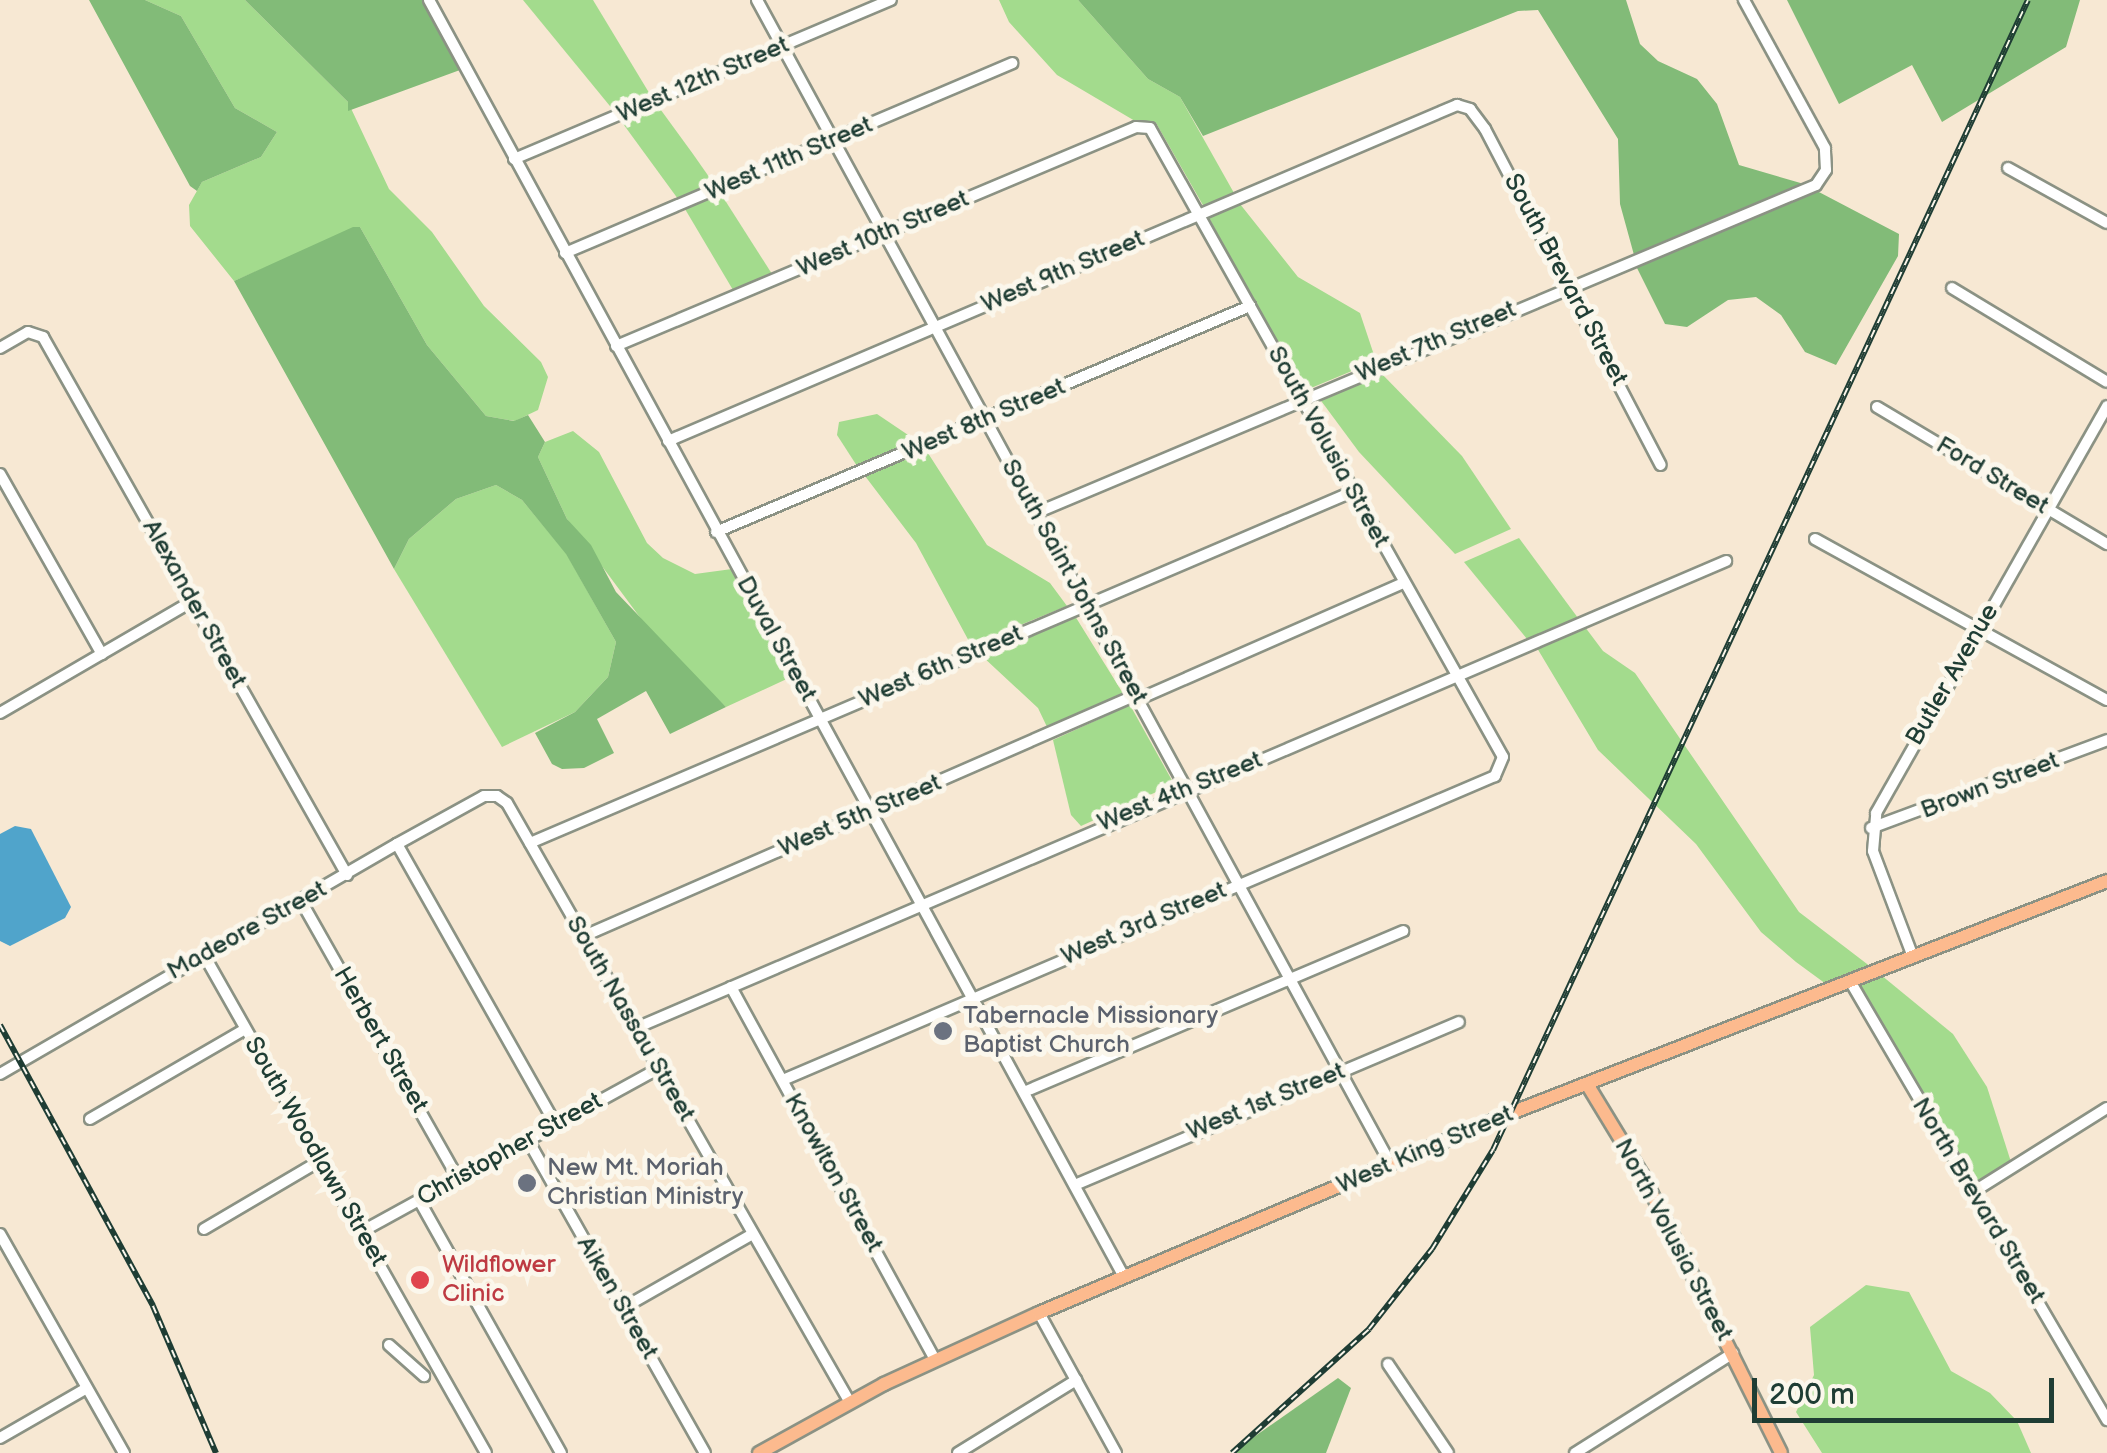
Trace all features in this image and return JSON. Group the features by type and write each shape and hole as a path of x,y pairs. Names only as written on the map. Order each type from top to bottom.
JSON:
{"main road":[{"name":"West King Street","path":"759,1453 779,1448 850,1401 1039,1313 1587,1084 2107,881"},
{"name":"North Volusia Street","path":"1587,1084 1643,1176 1781,1453"}],"street":[{"name":"Duval Street","path":"429,0 1124,1278"},
{"name":"South Saint Johns Street","path":"757,0 1391,1164"},
{"name":"West 12th Street","path":"514,159 890,0"},
{"name":"West 7th Street","path":"1036,513 1816,185 1828,165 1825,148 1744,0"},
{"name":"West 11th Street","path":"565,253 1012,63"},
{"name":"West 9th Street","path":"668,441 1458,105"},
{"name":"South Brevard Street","path":"1458,105 1470,109 1485,130 1661,464"},
{"name":"West 10th Street","path":"616,346 1136,127 1150,128"},
{"name":"South Volusia Street","path":"1150,128 1503,766"},
{"path":"2008,168 2107,223"},
{"path":"1952,288 2107,382"},
{"name":"West 8th Street","path":"716,532 1250,306"},
{"name":"Alexander Street","path":"0,348 28,332 40,334 347,875"},
{"name":"Butler Avenue","path":"1872,828 2107,406"},
{"name":"Ford Street","path":"1877,407 2107,544"},
{"path":"0,474 102,654"},
{"name":"West 6th Street","path":"530,843 1352,492"},
{"path":"1815,538 1978,632 2107,700"},
{"name":"West 4th Street","path":"636,1028 1188,788 1726,561"},
{"name":"West 5th Street","path":"584,936 1403,583"},
{"path":"0,713 191,602"},
{"name":"Brown Street","path":"1872,828 2107,740"},
{"name":"West 3rd Street","path":"782,1080 1495,776 1503,766"},
{"name":"Madeore Street","path":"0,1074 397,844 484,796 496,796"},
{"name":"South Nassau Street","path":"496,796 530,843 751,1235 850,1401"},
{"path":"1872,828 1873,851 1913,957"},
{"path":"397,844 556,1125"},
{"name":"Herbert Street","path":"301,901 458,1179"},
{"path":"1024,1092 1403,931"},
{"name":"South Woodlawn Street","path":"204,955 486,1453"},
{"name":"North Brevard Street","path":"1850,981 2107,1420"},
{"name":"Knowlton Street","path":"731,987 935,1360"},
{"name":"West 1st Street","path":"1075,1185 1459,1022"},
{"path":"90,1120 246,1029"},
{"name":"Christopher Street","path":"361,1232 658,1068"},
{"path":"1973,1192 2107,1108"},
{"name":"Aiken Street","path":"529,1142 706,1453"},
{"path":"204,1229 321,1160"},
{"path":"419,1200 561,1453"},
{"path":"0,1234 124,1453"},
{"path":"623,1308 751,1235"},
{"path":"1039,1313 1116,1453"},
{"path":"390,1346 424,1376"},
{"path":"1575,1453 1733,1353"},
{"path":"1388,1364 1448,1453"},
{"path":"958,1453 1076,1380"},
{"path":"0,1438 87,1388"}],"green space":[{"path":"89,0 145,0 181,16 235,108 277,132 261,157 202,182 197,191 190,186"},
{"path":"145,0 245,0 348,102 389,189 432,232 484,306 541,362 548,377 538,410 515,421 486,416 427,345 360,227 234,281 190,226 189,205 202,182 261,157 277,132 235,108 181,16"},
{"path":"245,0 423,0 460,70 348,111 348,102"},
{"path":"523,0 593,0 651,96 614,111"},
{"path":"999,0 1078,0 1148,79 1180,97 1234,193 1204,207 1156,123 1135,121 1057,75 1009,22"},
{"path":"1078,0 1626,0 1640,44 1658,61 1697,79 1717,104 1739,165 1804,184 1634,255 1620,204 1618,139 1538,10 1518,11 1203,136 1180,97 1148,79"},
{"path":"1787,0 2080,0 2066,47 1942,122 1912,65 1839,104"},
{"path":"658,106 714,184 678,199 621,121"},
{"path":"1817,191 1899,234 1898,256 1836,365 1805,352 1781,315 1756,297 1728,300 1687,327 1665,324 1636,266"},
{"path":"721,194 772,274 733,290 685,209"},
{"path":"1240,204 1298,277 1360,313 1376,361 1311,388 1286,360 1209,218"},
{"path":"360,227 427,345 486,416 514,421 528,415 545,442 538,457 567,519 591,545 616,592 726,707 670,734 646,691 597,719 614,753 584,768 562,769 552,764 535,733 575,712 608,677 616,642 566,554 522,500 496,485 456,499 409,539 394,569 234,281"},
{"path":"1380,372 1462,456 1511,529 1455,554 1359,452 1319,398"},
{"path":"877,414 917,441 857,466 837,435 839,422"},
{"path":"573,431 599,452 647,543 663,558 695,574 732,569 791,677 726,707 659,643 567,519 538,457 545,442"},
{"path":"926,450 987,545 1050,583 1067,606 971,645 916,543 865,476"},
{"path":"496,485 522,500 566,553 616,642 608,677 575,712 502,747 394,569 409,539 456,499"},
{"path":"1519,538 1578,618 1527,639 1464,562"},
{"path":"1075,616 1124,695 1048,729 1038,708 982,656"},
{"path":"1585,627 1603,651 1635,673 1799,912 1871,967 1826,984 1796,962 1761,932 1696,844 1598,750 1537,648"},
{"path":"1130,705 1174,784 1081,826 1071,815 1053,740"},
{"path":"1881,975 1953,1034 1987,1087 2011,1162 1974,1184 1858,984"},
{"path":"1866,1285 1909,1292 1951,1371 1990,1393 2017,1421 2031,1453 1822,1453 1796,1412 1814,1375 1810,1327"},
{"path":"1338,1378 1351,1388 1326,1453 1231,1453"}],"water":[{"path":"15,826 31,829 71,907 65,918 10,946 0,941 0,834"}],"railway":[{"path":"1232,1453 1369,1329 1432,1249 1493,1150 2028,0"},
{"path":"0,1025 153,1306 216,1453"}],"place":[{"name":"Tabernacle Missionary Baptist Church","path":"943,1031"},
{"name":"New Mt. Moriah Christian Ministry","path":"527,1183"},
{"name":"Wildflower Clinic","path":"420,1280"}]}
